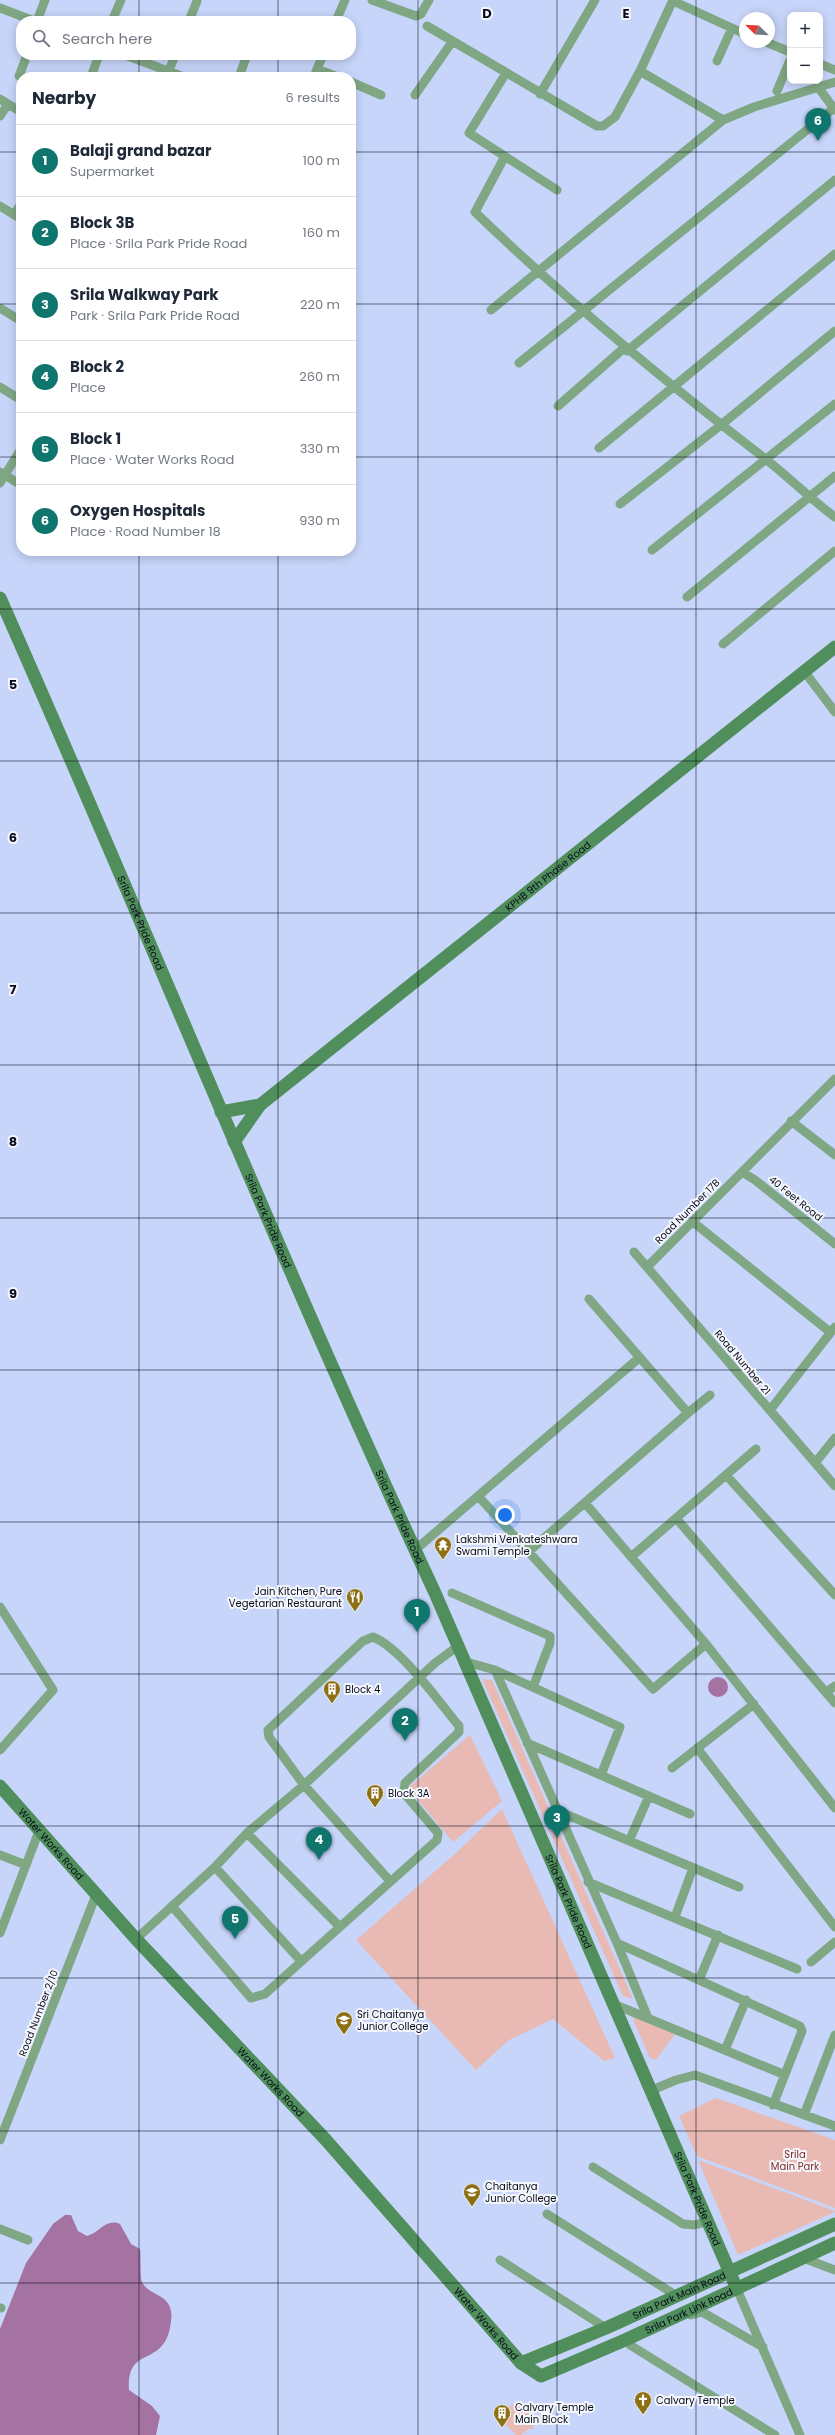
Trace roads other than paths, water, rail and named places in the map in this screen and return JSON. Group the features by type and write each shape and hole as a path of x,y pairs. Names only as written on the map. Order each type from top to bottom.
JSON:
{"street":[{"path":"37,16 45,0"},
{"path":"114,16 121,0"},
{"path":"338,16 345,0"},
{"path":"372,0 416,16 421,14 429,0"},
{"path":"540,94 595,0"},
{"path":"191,16 197,1"},
{"path":"427,26 596,126 603,126 615,117 640,71 673,1 739,31"},
{"path":"0,8 22,16"},
{"path":"717,61 732,28"},
{"path":"415,95 452,42"},
{"path":"775,46 787,51"},
{"path":"21,72 25,60"},
{"path":"93,72 97,60"},
{"path":"136,60 163,72"},
{"path":"169,72 173,60"},
{"path":"241,72 245,60"},
{"path":"316,72 321,60"},
{"path":"823,65 835,70"},
{"path":"777,91 787,67"},
{"path":"640,71 723,120"},
{"path":"506,74 469,133 557,190"},
{"path":"492,310 723,120 754,107 835,82"},
{"path":"356,84 381,95"},
{"path":"519,363 834,109 818,87"},
{"path":"0,116 4,101 16,109"},
{"path":"505,156 476,212 626,349 765,458 808,498 835,517"},
{"path":"558,406 835,180"},
{"path":"0,206 16,216"},
{"path":"599,448 835,254"},
{"path":"0,308 16,318"},
{"path":"620,504 721,425 835,331"},
{"path":"0,387 16,397"},
{"path":"652,550 765,458 835,404"},
{"path":"0,484 3,474 16,457"},
{"path":"3,474 16,482"},
{"path":"687,597 835,476"},
{"path":"723,644 835,551"},
{"name":"Srila Park Pride Road","path":"0,598 68,752 234,1142 458,1646 463,1661 706,2222 763,2347 800,2435"},
{"name":"KPHB 9th Phase Road","path":"234,1142 260,1105 835,647"},
{"path":"804,672 835,712"},
{"name":"Road Number 17B","path":"648,1266 791,1121 835,1079"},
{"name":"KPHB 9th Phase Road","path":"221,1112 260,1105"},
{"path":"791,1121 835,1155"},
{"name":"40 Feet Road","path":"742,1172 755,1180 835,1244"},
{"path":"693,1222 833,1329 770,1410"},
{"name":"Road Number 21","path":"634,1252 648,1266 835,1486"},
{"path":"589,1299 688,1413"},
{"path":"415,1550 479,1498 572,1414 639,1358"},
{"path":"528,1552 710,1395"},
{"path":"815,1463 835,1438"},
{"path":"631,1557 756,1449"},
{"path":"726,1476 835,1595"},
{"path":"479,1498 653,1689 706,1644"},
{"path":"585,1503 706,1644 835,1808"},
{"path":"676,1518 835,1703"},
{"path":"452,1593 550,1636 550,1643 533,1687"},
{"path":"0,1607 53,1690 0,1750"},
{"path":"172,1906 251,1998 265,1994 301,1960 437,1840 439,1836 438,1833 404,1793 405,1783 459,1732 460,1729 420,1678 382,1641 373,1637 363,1641 268,1730 269,1737 304,1785 390,1881"},
{"path":"136,1939 215,1867 247,1833 304,1785 435,1663 458,1646"},
{"path":"463,1661 495,1670 620,1727 602,1775"},
{"path":"495,1670 588,1882 618,1943 648,2018"},
{"path":"826,1692 835,1686"},
{"path":"672,1768 754,1704"},
{"path":"527,1743 690,1814"},
{"path":"697,1748 835,1927"},
{"name":"Water Works Road","path":"0,1786 38,1831 136,1939 326,2140 521,2363 541,2376"},
{"path":"629,1841 649,1796"},
{"path":"558,1811 739,1888"},
{"path":"0,1933 38,1831"},
{"path":"247,1833 339,1926"},
{"path":"0,1855 26,1865"},
{"path":"215,1867 301,1960"},
{"path":"675,1917 693,1868"},
{"path":"588,1882 797,1969"},
{"name":"Road Number 2/10","path":"0,2140 96,1895"},
{"path":"699,1980 718,1935"},
{"path":"811,1962 835,1942"},
{"path":"618,1943 746,2000 800,2026 802,2031 773,2105"},
{"path":"725,2050 746,2000"},
{"path":"611,2002 785,2075"},
{"path":"804,2115 831,2055 835,2035"},
{"path":"650,2092 676,2080 695,2075 773,2105 835,2126"},
{"path":"593,2167 683,2224 694,2225 706,2222"},
{"path":"547,2214 677,2296"},
{"name":"Srila Park Main Road","path":"521,2363 606,2328 835,2224"},
{"path":"0,2229 28,2240"},
{"name":"Srila Park Link Road","path":"541,2376 625,2340 835,2243"},
{"path":"803,2258 835,2270"},
{"path":"500,2260 606,2328"},
{"path":"763,2347 702,2312 630,2345 775,2435"}],"place":[{"name":"Oxygen Hospitals","path":"818,141"},
{"name":"Lakshmi Venkateshwara Swami Temple","path":"443,1560"},
{"name":"Jain Kitchen, Pure Vegetarian Restaurant","path":"355,1612"},
{"name":"Balaji grand bazar","path":"417,1632"},
{"name":"Block 4","path":"332,1704"},
{"name":"Block 3B","path":"405,1741"},
{"name":"Block 3A","path":"375,1808"},
{"name":"Srila Walkway Park","path":"557,1838"},
{"name":"Block 2","path":"319,1860"},
{"name":"Block 1","path":"235,1939"},
{"name":"Sri Chaitanya Junior College","path":"344,2035"},
{"name":"Chaitanya Junior College","path":"472,2207"},
{"name":"Calvary Temple","path":"643,2415"},
{"name":"Calvary Temple Main Block","path":"502,2428"}],"park label":[{"name":"Srila Main Park","path":"795,2160"}]}
